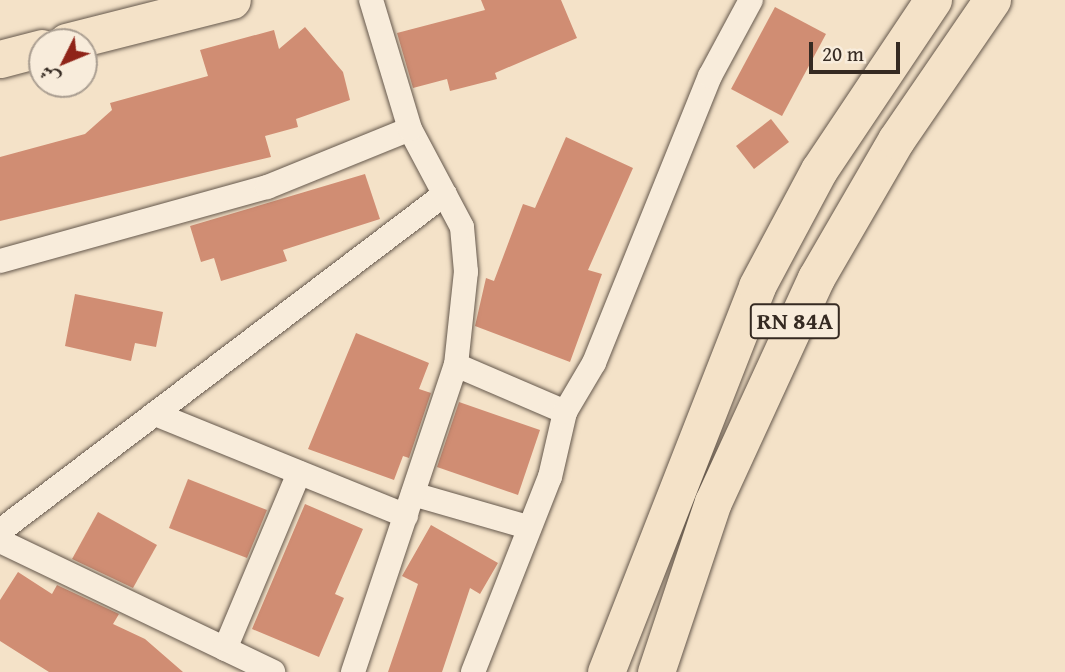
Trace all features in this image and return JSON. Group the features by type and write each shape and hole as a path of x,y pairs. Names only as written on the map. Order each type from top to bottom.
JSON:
{"main road":[{"path":"98,34 232,0"},
{"name":"RN 84A","path":"606,672 757,286 819,170 933,0"},
{"name":"RN 84A","path":"656,672 724,477 816,278 896,140 992,0"},
{"path":"0,59 28,52"}],"street":[{"path":"353,672 456,365 466,272 462,227 410,130 371,0"},
{"path":"473,672 527,527 550,477 565,412 594,363 710,76 751,0"},
{"path":"0,261 267,187 410,130"},
{"path":"0,531 445,194"},
{"path":"456,365 565,412"},
{"path":"155,414 299,473 410,505 527,527"},
{"path":"225,649 299,473"},
{"path":"0,541 273,672"}],"building":[{"path":"481,0 561,0 577,38 495,73 497,79 450,91 447,79 413,88 397,33 485,10"},
{"path":"775,7 826,34 782,116 731,89"},
{"path":"305,27 343,72 350,100 296,119 298,127 265,136 271,157 0,221 0,157 85,134 112,110 110,103 208,76 200,50 274,30 279,49"},
{"path":"771,119 789,142 754,169 736,146"},
{"path":"566,137 633,168 588,270 602,274 570,362 475,326 486,278 494,281 523,204 535,208"},
{"path":"365,174 380,219 283,250 287,261 221,281 214,258 201,262 190,226"},
{"path":"75,294 163,312 156,347 135,343 131,361 65,346"},
{"path":"356,333 429,363 419,389 431,393 409,458 403,456 394,480 308,449"},
{"path":"459,402 540,430 518,495 437,467"},
{"path":"188,479 267,510 247,558 169,528"},
{"path":"305,504 363,529 335,594 344,598 319,657 252,629"},
{"path":"98,512 157,545 133,588 72,559"},
{"path":"431,525 498,563 480,594 470,588 442,672 388,672 418,584 402,576"},
{"path":"18,572 52,594 57,585 119,614 113,624 145,639 183,672 49,672 0,641 0,600"}]}
